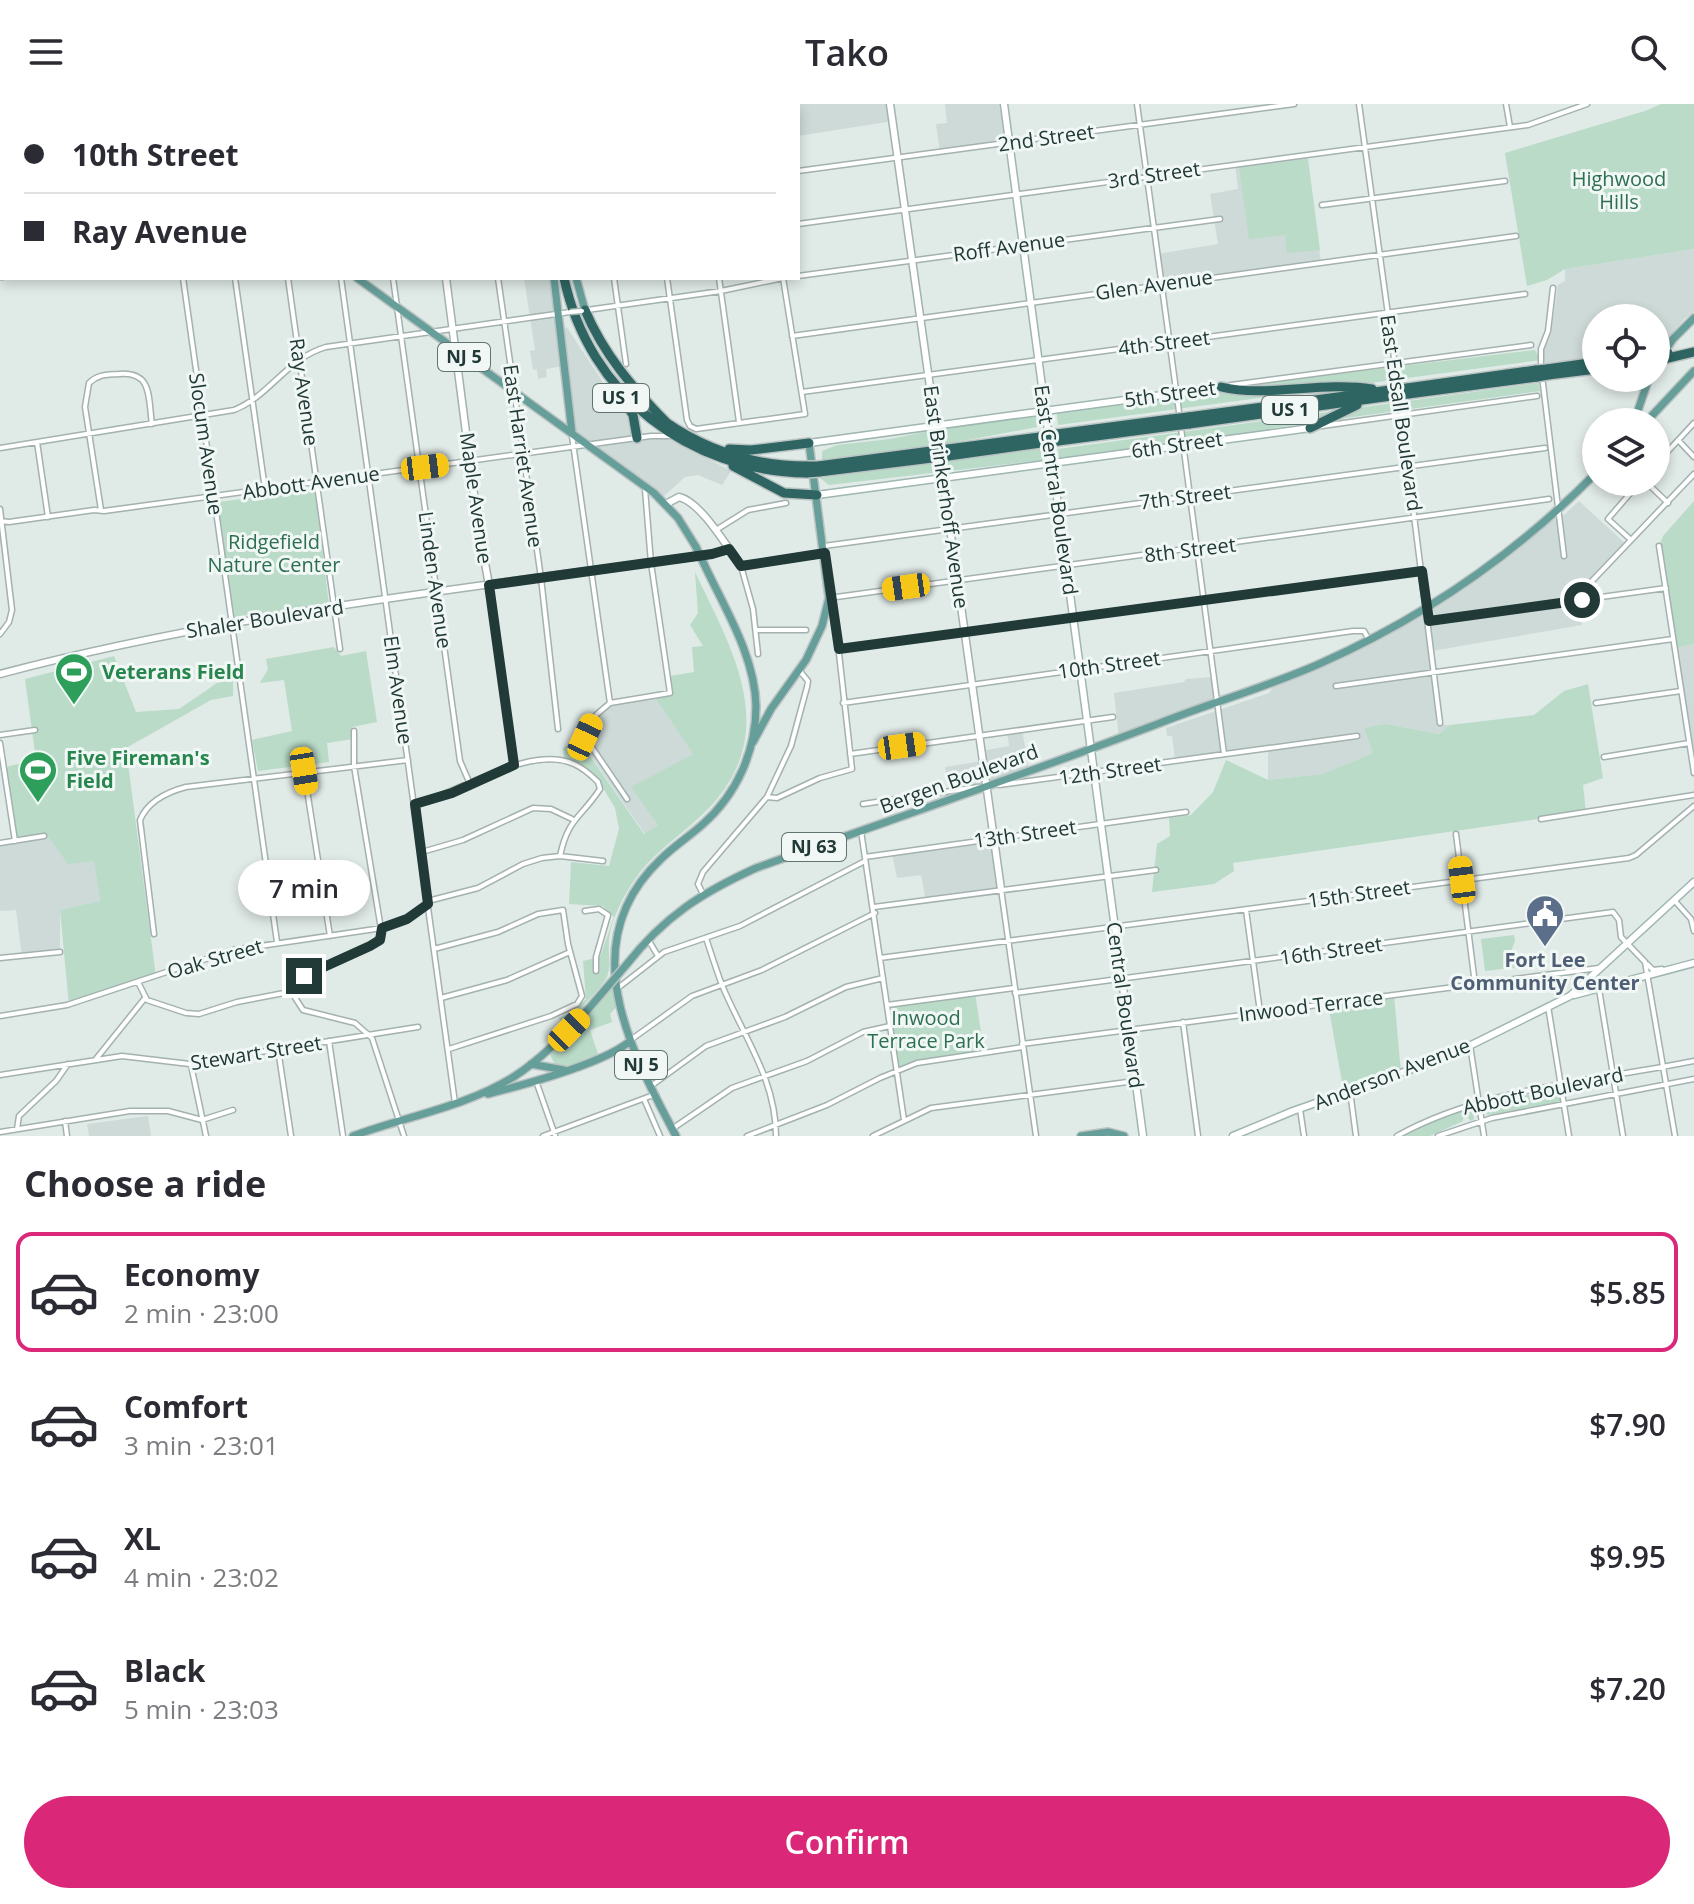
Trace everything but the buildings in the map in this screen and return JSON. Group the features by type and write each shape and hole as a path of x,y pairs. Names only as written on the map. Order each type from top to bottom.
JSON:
{"highway":[{"name":"US 1","path":"561,280 565,313 586,352 623,400 646,421 672,436 716,457 759,469 818,469 1373,399 1388,392"},
{"path":"562,280 602,357 627,389 666,422"},
{"path":"562,280 576,320 604,370 632,402 672,436"},
{"name":"US 1","path":"584,311 602,345 666,422 707,446 757,461 807,469"},
{"path":"1670,355 1694,349"},
{"name":"US 1","path":"1189,420 1536,374 1582,365"},
{"name":"US 1","path":"1548,372 1582,370"},
{"path":"1221,387 1243,391 1339,385 1388,392"},
{"path":"1310,428 1343,410 1373,399"},
{"path":"623,400 633,415 637,438"},
{"path":"707,446 744,451 809,443"},
{"path":"716,457 780,491 817,495"}],"main road":[{"name":"East Brinkerhoff Avenue","path":"891,104 1001,889"},
{"name":"East Central Boulevard","path":"1004,104 1108,875"},
{"name":"NJ 5","path":"360,280 666,504 685,526 742,647 752,675 756,705 752,743 742,774 713,815 651,869 629,900 614,949 621,1016 674,1132"},
{"name":"Maple Avenue","path":"446,280 478,525 489,585"},
{"name":"US 1","path":"576,280 584,311"},
{"path":"565,313 572,433"},
{"path":"1670,344 1694,318"},
{"path":"1659,408 1694,371"},
{"name":"5th Street","path":"809,443 1221,387"},
{"name":"6th Street","path":"817,495 1310,428"},
{"path":"752,743 771,709 799,670 822,626 829,598 809,443"},
{"name":"Bergen Boulevard","path":"353,1136 459,1102 507,1081 549,1049 584,1014 648,938 703,894 756,868 1293,675 1369,640 1427,609 1496,561 1582,486"},
{"path":"666,504 675,498 686,499 716,530 741,566 824,550"},
{"name":"Shaler Boulevard","path":"0,674 111,646 230,622 651,563 729,549"},
{"path":"924,795 927,807"},
{"name":"Central Boulevard","path":"1108,875 1143,1136"},
{"name":"Anderson Avenue","path":"1233,1136 1250,1133 1300,1109 1449,1056 1570,996 1694,882"},
{"path":"1570,996 1694,963"},
{"path":"459,1102 536,1081 618,1050 630,1041"},
{"path":"549,1049 554,1063 562,1069"},
{"path":"536,1081 531,1064 562,1069"},
{"path":"1081,1136 1108,1132 1124,1136"}],"street":[{"path":"1137,104 1224,754"},
{"name":"2nd Street","path":"800,171 1294,104"},
{"name":"East Edsall Boulevard","path":"1359,104 1416,519 1440,723"},
{"path":"1506,104 1510,127"},
{"name":"3rd Street","path":"800,224 1510,127 1536,123 1587,104"},
{"path":"1322,205 1505,181"},
{"name":"Roff Avenue","path":"800,276 1220,219"},
{"name":"Glen Avenue","path":"792,336 1516,236"},
{"name":"Slocum Avenue","path":"183,280 277,942"},
{"path":"235,280 265,489"},
{"name":"Ray Avenue","path":"288,280 340,649"},
{"name":"Elm Avenue","path":"341,280 448,1049 459,1102"},
{"name":"Linden Avenue","path":"393,280 460,761 470,784"},
{"name":"East Harriet Avenue","path":"498,280 558,729"},
{"path":"614,280 621,366"},
{"path":"667,280 687,420 696,429 805,414 784,280"},
{"path":"719,280 739,423"},
{"path":"0,448 230,412 253,401 300,359 318,350 350,343 721,291 774,280"},
{"path":"1553,288 1548,331 1540,356 1564,556"},
{"name":"4th Street","path":"802,392 1525,294"},
{"name":"5th Street","path":"1221,387 1531,345"},
{"path":"101,510 86,392 92,380 101,375 130,373 141,377 146,385 152,424"},
{"name":"6th Street","path":"1310,428 1537,396"},
{"path":"1670,449 1694,423"},
{"path":"572,433 610,703"},
{"name":"Abbott Avenue","path":"1,521 214,496 573,446 672,436"},
{"path":"1678,440 1694,457"},
{"path":"37,442 48,517"},
{"name":"7th Street","path":"824,550 950,528 1545,448"},
{"path":"1582,600 1592,581 1694,474"},
{"path":"627,799 585,737 596,715 610,703 670,693 651,563 645,486"},
{"path":"1630,496 1608,519 1630,539"},
{"path":"1660,496 1668,503"},
{"name":"8th Street","path":"829,598 1549,499"},
{"path":"716,530 748,510 786,503"},
{"path":"0,509 10,580 11,616 0,634"},
{"path":"1659,546 1694,773"},
{"path":"741,566 753,609 758,654"},
{"path":"839,649 1422,571"},
{"path":"0,581 10,580"},
{"name":"Maple Avenue","path":"489,585 514,765"},
{"path":"1429,621 1666,588"},
{"path":"767,797 777,798 820,778 852,769 839,649 829,598"},
{"path":"756,630 806,630"},
{"name":"10th Street","path":"843,703 1353,631 1364,631 1369,640"},
{"path":"1336,686 1673,639"},
{"path":"703,894 698,884 703,872 767,797 791,746 808,681 799,670"},
{"path":"1596,703 1681,691"},
{"path":"850,754 1113,717"},
{"path":"0,735 35,730"},
{"path":"354,731 354,766 382,935 376,943 304,976 294,992 295,1000 303,1010 349,1020 369,1035 404,1136"},
{"name":"12th Street","path":"863,804 1357,736"},
{"path":"0,743 15,841"},
{"path":"1604,757 1689,743"},
{"path":"154,934 140,829 142,814 151,803 177,789 408,760"},
{"path":"415,804 438,798 514,765 548,760 569,762 598,782 598,792 573,820 560,856 603,861"},
{"path":"304,771 330,936"},
{"path":"0,789 7,788"},
{"path":"1541,819 1694,795"},
{"name":"15th Street","path":"880,958 1629,858 1694,806"},
{"path":"422,852 476,834 533,808 551,809 573,820"},
{"name":"13th Street","path":"617,990 658,956 740,926 866,859 1186,812"},
{"path":"861,831 904,1120"},
{"path":"1456,834 1475,984"},
{"path":"0,843 44,836"},
{"name":"Oak Street","path":"0,1016 67,1005 222,953 382,928 407,919 428,902 478,888 533,860 560,856"},
{"path":"630,1041 683,1001 783,960 874,910 1001,889 1156,870"},
{"path":"1001,889 1036,1136"},
{"path":"1674,900 1691,919 1694,931"},
{"path":"585,911 599,909 619,925"},
{"path":"434,949 498,932 538,914 563,910 582,996 577,1004 551,1016 448,1049"},
{"path":"1246,910 1260,1012"},
{"name":"16th Street","path":"887,1005 1122,978 1613,912 1626,943"},
{"path":"596,971 596,957 606,917"},
{"path":"648,938 658,956"},
{"path":"706,938 722,985 773,1098 776,1136"},
{"path":"1626,943 1653,970 1677,967"},
{"path":"0,958 60,952"},
{"path":"441,998 507,980 571,952"},
{"path":"1645,962 1675,1136"},
{"name":"Inwood Terrace","path":"747,1136 928,1060 1128,1029 1599,968"},
{"path":"651,1086 706,1046 785,1017 846,987 883,978"},
{"path":"138,982 145,998 186,1013 199,1014 237,1002 284,993"},
{"path":"1599,989 1623,1136"},
{"path":"96,1059 145,998"},
{"path":"1548,1006 1569,1136"},
{"path":"1183,1022 1198,1136"},
{"path":"674,1132 732,1088 807,1061 863,1032 890,1026"},
{"name":"Stewart Street","path":"0,1075 134,1056 191,1065 418,1027"},
{"path":"329,1041 343,1136"},
{"path":"1470,1045 1484,1136"},
{"path":"278,1049 291,1136"},
{"name":"Abbott Boulevard","path":"1397,1136 1439,1114 1479,1102 1694,1061"},
{"path":"16,1136 19,1116 56,1081 68,1064"},
{"path":"191,1065 206,1136"},
{"name":"Abbott Boulevard","path":"1438,1136 1482,1121 1694,1079"},
{"path":"536,1081 555,1135"},
{"path":"873,1136 931,1108 1135,1081"},
{"path":"1350,1091 1356,1136"},
{"path":"543,1136 555,1135 610,1109 656,1094"},
{"path":"644,1099 660,1136"},
{"path":"1300,1109 1304,1136"},
{"path":"0,1132 142,1110 180,1113 202,1120 233,1110"},
{"path":"652,1116 663,1110"},
{"path":"65,1121 67,1136"}],"shaded area":[{"path":"800,104 893,104 893,121 800,136"},
{"path":"945,104 1004,104 1010,143 940,152 936,124 947,123"},
{"path":"1307,155 1321,263 1161,284 1157,254 1218,244 1210,194 1238,189 1235,164"},
{"path":"1694,249 1694,312 1670,337 1670,304 1582,304 1582,361 1547,366 1541,353 1551,334 1558,285 1565,281 1565,269"},
{"path":"524,280 554,280 563,366 546,369 547,377 538,379 530,351 535,350"},
{"path":"562,325 568,329 608,390 628,410 634,441 669,438 731,471 722,485 698,475 685,477 664,496 573,431 572,395"},
{"path":"1579,501 1628,546 1578,601 1582,625 1432,651 1434,673 1404,677 1434,675 1441,725 1450,725 1439,734 1386,724 1365,729 1373,753 1322,774 1268,780 1268,749 1175,758 1172,736 1167,736 1166,728 1269,693 1277,681 1427,609 1536,529 1565,514"},
{"path":"1694,644 1694,768 1674,648"},
{"path":"1213,677 1213,700 1168,716 1119,739 1114,693"},
{"path":"654,696 693,754 632,787 658,825 645,834 591,756 579,750 574,741 584,734 583,728 610,703"},
{"path":"1022,729 1029,771 986,786 949,791 945,767 982,761 981,751 1009,746 1007,731"},
{"path":"48,835 94,860 100,901 60,910 60,952 22,957 16,910 0,911 0,844"},
{"path":"994,838 1001,889 926,901 921,875 897,878 892,853"},
{"path":"148,1116 151,1136 89,1136 87,1124"}],"green space":[{"name":"Highwood Hills","path":"1661,104 1694,104 1694,249 1565,269 1547,280 1527,286 1505,153"},
{"path":"1308,159 1320,250 1287,253 1285,235 1249,239 1239,167"},
{"path":"1535,350 1540,360 1058,425 1056,408"},
{"path":"1539,383 1540,391 1059,458 1058,449"},
{"path":"1035,410 1037,427 920,449 822,460 822,451 837,445 890,439"},
{"path":"1042,448 1043,460 829,485 820,478"},
{"name":"Ridgefield Nature Center","path":"315,490 329,605 232,617 218,502"},
{"path":"1694,501 1694,644 1674,648 1659,546 1663,536"},
{"path":"695,572 723,631 743,690 746,720 743,750 731,779 709,808 652,859 631,886 612,924 607,977 563,1027 559,1018 586,999 583,961 600,957 614,917 603,906 569,904 571,862 609,866 619,829 615,808 597,778 564,758 563,748 572,742 590,756 644,834 658,825 631,787 693,754 656,699 673,692 670,676 694,672 692,647 703,646 690,625 698,613"},
{"path":"334,647 341,656 366,651 377,722 352,727 353,739 327,743 329,762 258,771 252,740 292,731 284,680 260,683 268,669 266,659"},
{"path":"114,656 136,712 179,709 217,683 233,680 233,696 211,700 126,748 156,977 69,1005 60,910 100,901 94,861 68,864 48,836 15,841 3,771 9,766 36,760 25,679"},
{"path":"1588,684 1603,778 1583,785 1586,812 1233,863 1234,871 1214,884 1152,892 1157,844 1170,836 1169,818 1191,815 1213,792 1226,760 1268,780 1322,774 1373,753 1364,728 1386,724 1439,734 1450,725 1534,715 1564,691"},
{"path":"1514,935 1511,951 1519,967 1485,971 1481,939"},
{"path":"615,978 619,1004 610,1014 612,1022 590,1030 599,1057 564,1070 554,1062 549,1049"},
{"name":"Inwood Terrace Park","path":"975,993 984,1052 928,1060 897,1073 887,1005"},
{"path":"1394,995 1401,1073 1344,1093 1328,1004"},
{"path":"1557,1089 1561,1099 1559,1102 1487,1115 1486,1103"},
{"path":"1472,1107 1474,1119 1470,1121 1468,1117 1463,1118 1463,1121 1430,1136 1404,1136 1433,1121"}],"place":[{"name":"Veterans Field","path":"74,706"},
{"name":"Five Fireman's Field","path":"38,804"},
{"name":"Fort Lee Community Center","path":"1545,948"}],"route":[{"path":"304,976 370,946 380,940 382,928 407,919 428,904 415,804 452,793 514,765 489,585 712,554 729,549 741,566 825,553 829,598 839,649 1422,571 1429,621 1582,600"}]}
